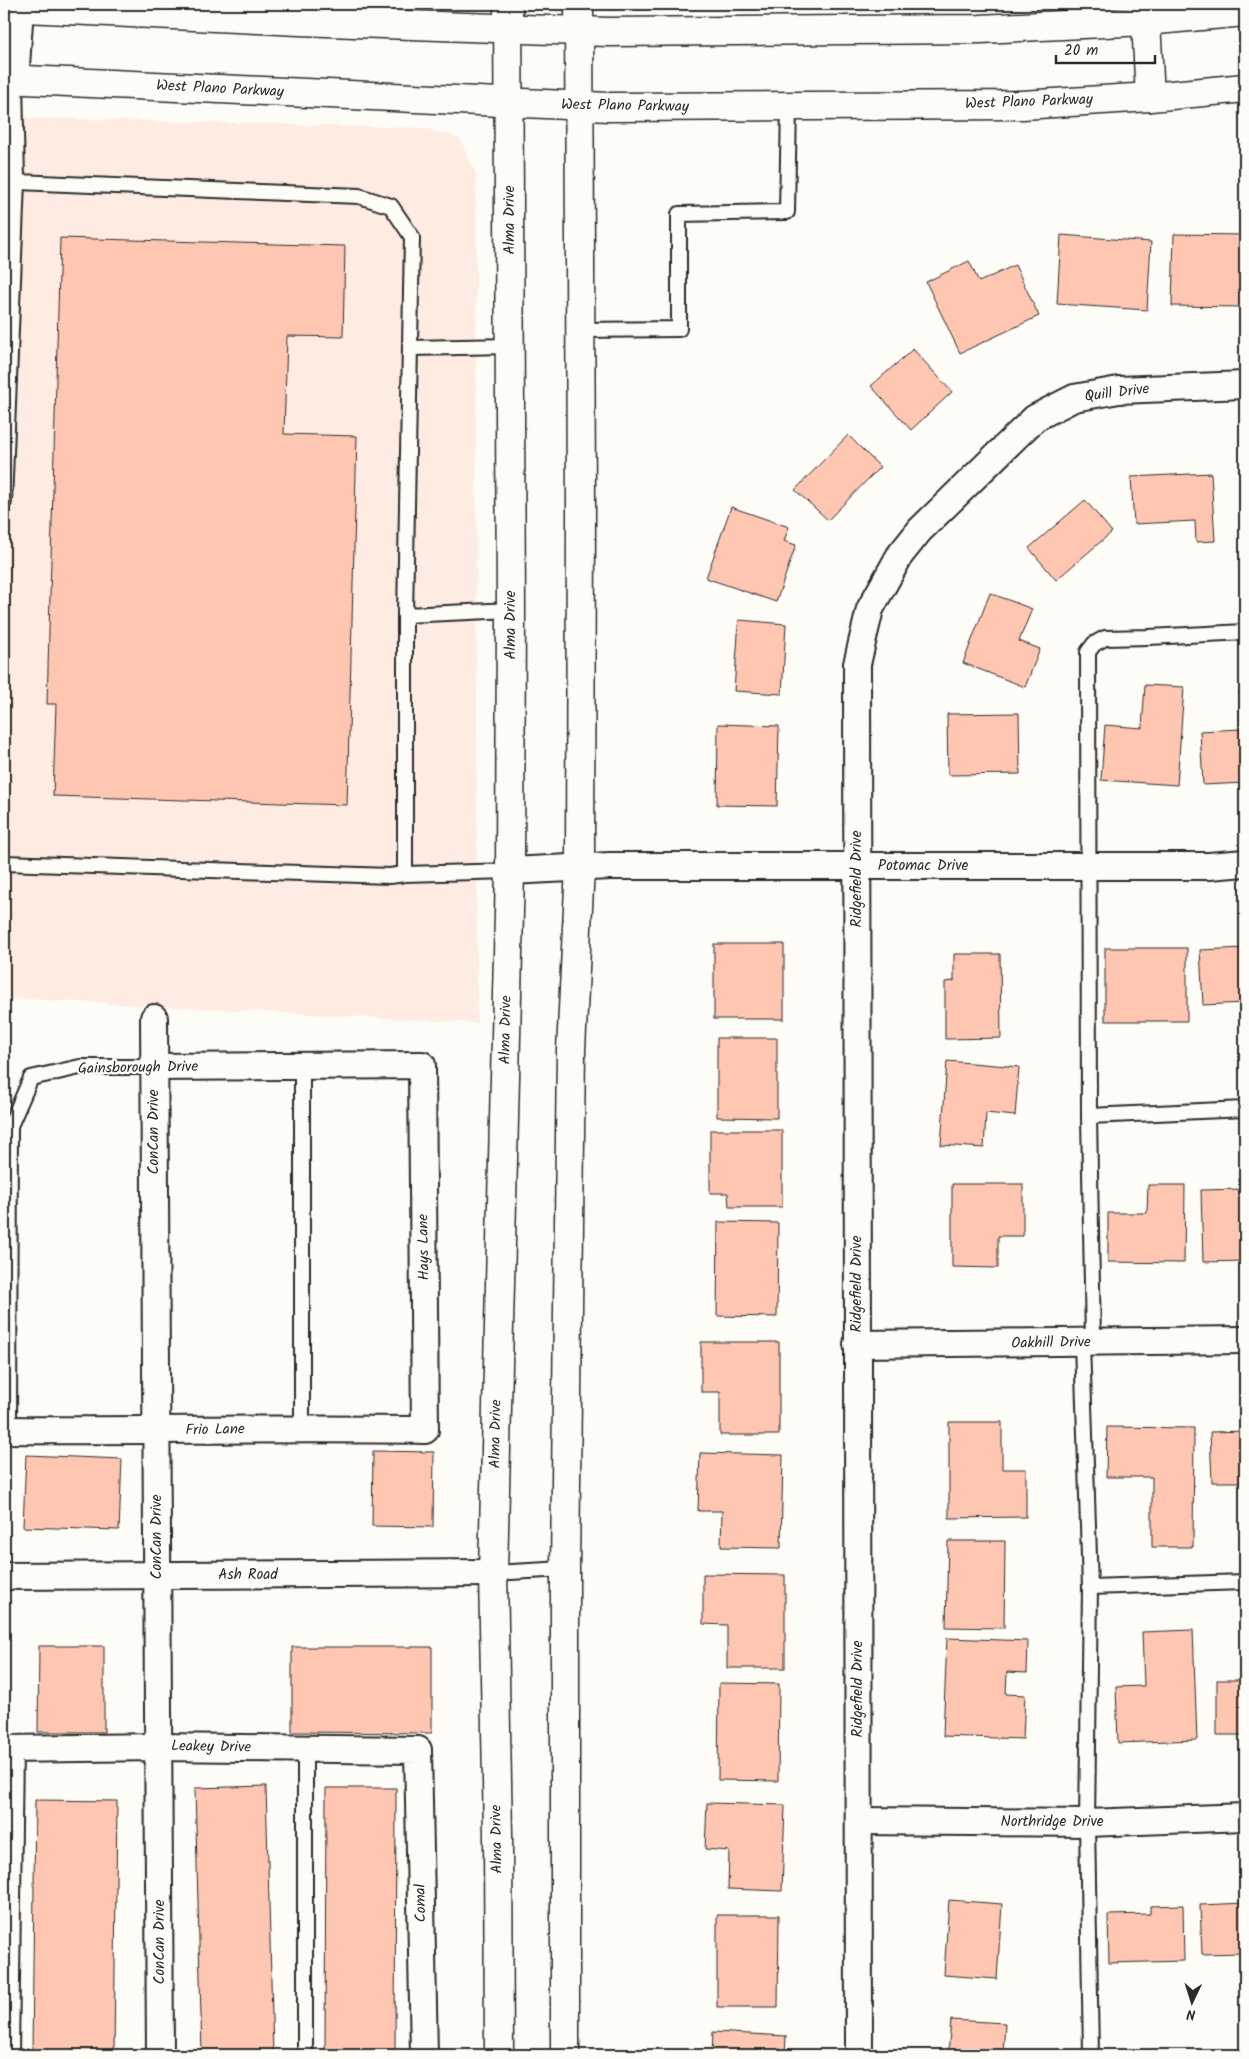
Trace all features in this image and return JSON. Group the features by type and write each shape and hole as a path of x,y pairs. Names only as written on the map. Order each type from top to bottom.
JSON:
{"main road":[{"path":"566,2055 566,1569 571,1050 580,867 579,4"},
{"path":"16,5 508,17 579,32 980,29 1145,12 1245,12"},
{"path":"1145,12 1150,97"},
{"name":"Alma Drive","path":"499,2055 498,1834 493,1573 510,871 511,610 508,17"},
{"name":"West Plano Parkway","path":"9,80 579,106 1022,105 1150,97 1245,88"}],"street":[{"path":"9,80 16,5"},
{"name":"Quill Drive","path":"920,530 1035,418 1074,398 1119,390 1245,385"},
{"name":"Ridgefield Drive","path":"859,2055 857,664 870,609 900,555 920,530"},
{"name":"Potomac Drive","path":"510,871 580,867 1210,866 1245,863"},
{"name":"ConCan Drive","path":"154,1018 160,2055"},
{"name":"Gainsborough Drive","path":"154,1067 422,1065"},
{"name":"Hays Lane","path":"422,1065 425,1430"},
{"name":"Oakhill Drive","path":"858,1344 1245,1340"},
{"name":"Frio Lane","path":"6,1430 156,1431 302,1428 425,1430"},
{"name":"Ash Road","path":"4,1576 493,1573"},
{"name":"Leakey Drive","path":"9,1749 159,1747 418,1750"},
{"name":"Comal","path":"418,1750 424,2055"},
{"name":"Northridge Drive","path":"858,1821 1087,1823 1245,1817"}],"lane":[{"path":"4,502 11,182 9,80"},
{"path":"580,330 679,329 679,214 787,212 789,106"},
{"path":"11,182 359,196 392,206 412,237 405,615 405,874"},
{"path":"410,348 510,346"},
{"path":"405,615 511,610"},
{"path":"1091,2055 1087,1823 1090,1587 1087,1342 1089,1116 1088,652 1094,644 1104,638 1245,632"},
{"path":"4,863 380,876 510,871"},
{"path":"302,1065 302,1428"},
{"name":"Gainsborough Drive","path":"6,1430 10,1126 30,1078 80,1067 154,1067"},
{"path":"1089,1116 1245,1109"},
{"path":"493,1573 566,1569"},
{"path":"1090,1587 1245,1582"},
{"path":"305,2055 306,1748"},
{"path":"9,1749 11,2055"}],"shaded area":[{"path":"4,117 425,128 459,138 476,173 477,1023 4,998"}],"building":[{"path":"1174,234 1245,235 1245,307 1172,306"},
{"path":"1061,235 1151,242 1147,310 1057,304"},
{"path":"60,238 345,246 343,337 287,336 284,434 357,436 347,805 53,796 56,704 47,704"},
{"path":"969,261 979,282 1015,265 1039,316 960,353 926,282"},
{"path":"913,349 952,392 911,430 871,386"},
{"path":"848,435 880,467 828,520 795,490"},
{"path":"1240,467 1245,467 1245,512 1241,512"},
{"path":"1211,473 1215,541 1196,542 1195,521 1134,524 1131,477"},
{"path":"1085,500 1112,532 1056,580 1029,548"},
{"path":"731,507 789,527 784,541 796,545 776,602 706,578"},
{"path":"990,593 1032,609 1019,641 1040,649 1025,687 963,663"},
{"path":"739,620 786,624 782,694 734,691"},
{"path":"1145,685 1184,687 1177,785 1101,780 1105,725 1142,728"},
{"path":"1239,691 1245,691 1245,783 1203,785 1200,731 1241,729"},
{"path":"1019,713 1020,774 948,775 947,714"},
{"path":"718,724 779,726 777,806 717,805"},
{"path":"714,944 784,944 784,1019 714,1019"},
{"path":"1105,948 1187,948 1187,1021 1105,1021"},
{"path":"1245,948 1245,1003 1203,1005 1200,950"},
{"path":"954,954 1000,954 1001,1038 945,1039 945,982 954,981"},
{"path":"717,1038 777,1038 777,1118 717,1117"},
{"path":"947,1061 1019,1067 1015,1116 986,1113 984,1148 941,1145"},
{"path":"710,1130 782,1130 782,1207 729,1207 728,1193 710,1193"},
{"path":"952,1184 1023,1184 1023,1236 998,1236 998,1268 952,1267"},
{"path":"1148,1185 1185,1185 1184,1263 1108,1262 1108,1213 1147,1213"},
{"path":"1245,1189 1245,1261 1203,1262 1201,1190"},
{"path":"718,1222 778,1223 777,1317 717,1316"},
{"path":"701,1342 779,1342 779,1435 720,1435 720,1392 701,1392"},
{"path":"949,1422 1002,1422 1002,1469 1026,1469 1026,1517 949,1518"},
{"path":"1107,1427 1194,1428 1193,1547 1152,1547 1152,1477 1106,1477"},
{"path":"1245,1431 1245,1482 1212,1482 1210,1432"},
{"path":"373,1451 434,1452 433,1527 372,1526"},
{"path":"700,1453 783,1455 781,1548 721,1547 722,1511 698,1511"},
{"path":"26,1455 122,1459 119,1530 23,1527"},
{"path":"948,1541 1005,1541 1004,1628 946,1627"},
{"path":"703,1574 785,1575 785,1668 727,1668 727,1625 703,1624"},
{"path":"1193,1630 1197,1740 1118,1743 1116,1687 1144,1686 1142,1632"},
{"path":"947,1638 1028,1641 1027,1673 1007,1672 1006,1694 1025,1695 1023,1739 943,1736"},
{"path":"39,1646 104,1646 104,1732 38,1732"},
{"path":"292,1647 432,1647 432,1733 292,1732"},
{"path":"1217,1680 1245,1680 1245,1735 1217,1735"},
{"path":"719,1683 779,1684 778,1781 718,1780"},
{"path":"266,1786 273,2055 202,2055 195,1788"},
{"path":"326,1788 396,1788 395,2055 325,2055"},
{"path":"35,1800 117,1801 114,2055 32,2055"},
{"path":"707,1803 785,1805 782,1891 728,1889 729,1851 705,1849"},
{"path":"949,1900 1002,1904 997,1979 944,1975"},
{"path":"1245,1903 1245,1953 1202,1954 1200,1905"},
{"path":"1183,1905 1184,1961 1109,1963 1108,1915 1150,1914 1150,1906"},
{"path":"717,1915 779,1915 778,2007 717,2007"},
{"path":"951,2020 1005,2023 1003,2055 948,2055"},
{"path":"713,2032 786,2036 785,2055 712,2055"}]}
